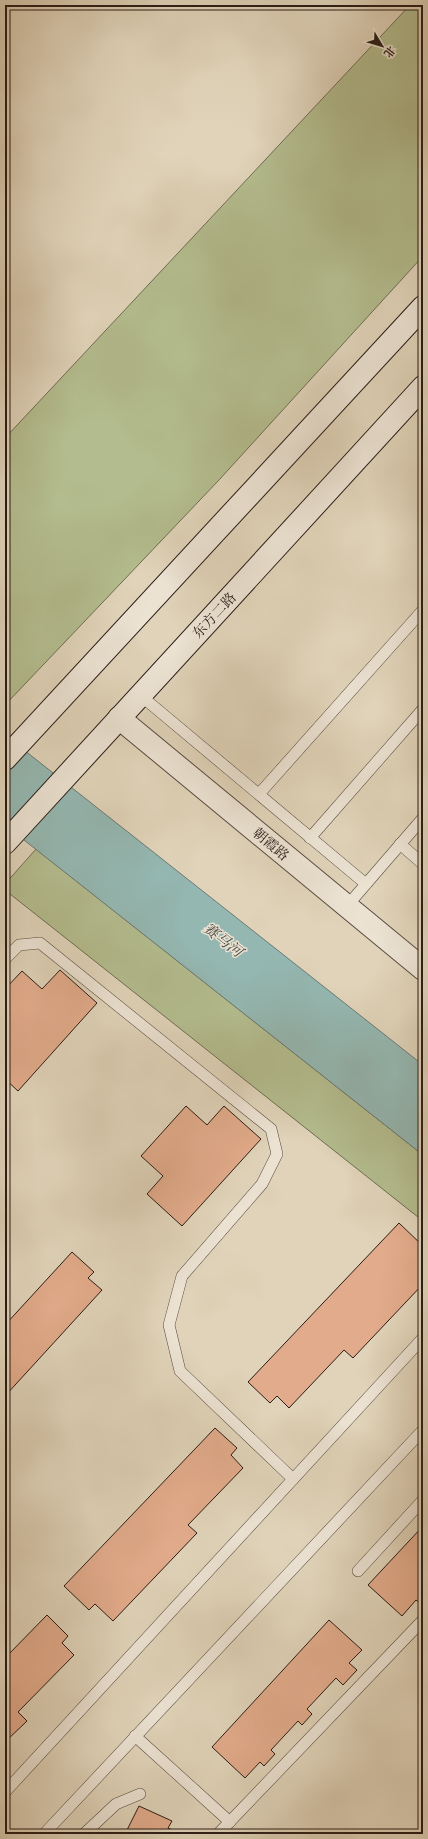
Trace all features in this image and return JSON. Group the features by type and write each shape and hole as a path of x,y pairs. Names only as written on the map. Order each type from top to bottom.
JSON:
{"main road":[{"path":"5,759 423,307"},
{"name":"东方二路","path":"7,841 69,771 423,387"},
{"name":"朝霞路","path":"118,718 423,969"}],"lane":[{"path":"259,794 423,610"},
{"path":"140,695 366,884"},
{"path":"310,838 423,709"},
{"path":"347,906 423,818"},
{"path":"400,844 423,864"},
{"path":"5,959 19,944 40,943 271,1129 277,1154 262,1184 182,1276 169,1325 180,1371 293,1479"},
{"path":"5,1792 423,1338"},
{"path":"44,1834 423,1430"},
{"path":"358,1571 423,1500"},
{"path":"218,1834 423,1620"},
{"path":"135,1736 230,1822"},
{"path":"84,1834 116,1804 140,1794"}],"green space":[{"path":"410,5 423,5 423,256 219,480 5,705 5,438"},
{"path":"36,849 423,1155 423,1221 5,890 5,884"}],"water":[{"name":"赛马河","path":"5,735 423,1065 423,1155 5,825"}],"building":[{"path":"60,970 97,1003 18,1091 5,1079 5,989 22,971 42,989"},
{"path":"186,1106 207,1125 224,1106 261,1139 182,1226 147,1194 163,1176 141,1156"},
{"path":"399,1223 423,1246 418,1253 423,1258 423,1284 353,1358 344,1350 289,1408 277,1396 270,1403 248,1382"},
{"path":"72,1252 94,1272 88,1278 102,1290 5,1396 5,1325"},
{"path":"215,1428 237,1448 231,1455 243,1468 188,1525 197,1533 113,1621 95,1604 89,1610 64,1586"},
{"path":"423,1526 423,1601 421,1604 416,1600 402,1616 368,1585"},
{"path":"47,1615 68,1636 62,1643 74,1655 18,1712 27,1721 5,1742 5,1658"},
{"path":"329,1620 362,1650 349,1663 357,1670 343,1685 336,1678 307,1709 312,1714 302,1725 298,1721 271,1750 275,1754 264,1766 260,1762 245,1778 212,1747"},
{"path":"139,1806 172,1821 168,1828 177,1832 176,1834 125,1834"}]}
